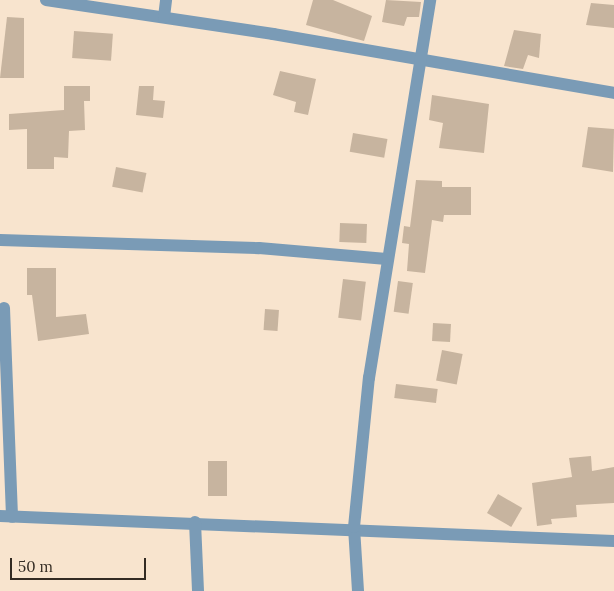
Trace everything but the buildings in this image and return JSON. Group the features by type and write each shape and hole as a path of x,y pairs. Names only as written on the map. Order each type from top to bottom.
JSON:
{"street":[{"path":"46,0 164,17 614,93"},
{"path":"164,17 166,0"},
{"path":"358,591 354,527 369,378 418,59 430,0"},
{"path":"0,240 259,248 387,259"},
{"path":"4,308 6,516 354,527 614,541"},
{"path":"195,522 198,591"}]}
